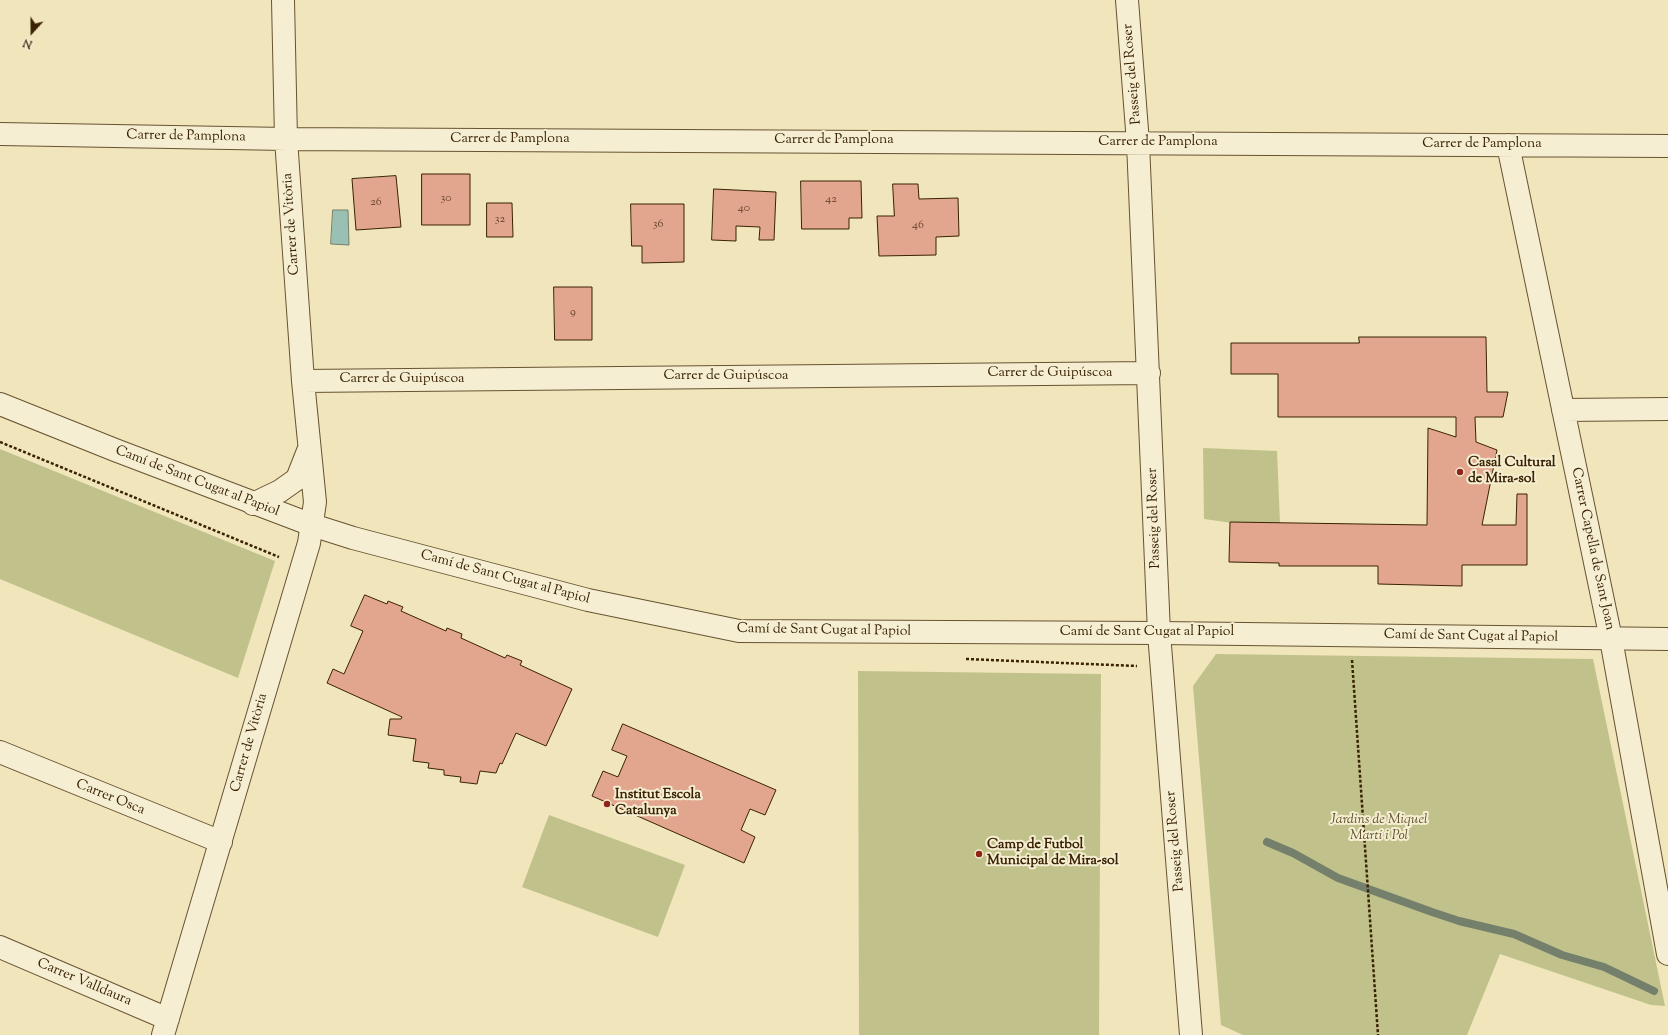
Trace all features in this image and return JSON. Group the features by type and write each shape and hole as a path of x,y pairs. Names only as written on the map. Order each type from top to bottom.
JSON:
{"street":[{"name":"Carrer de Vitòria","path":"165,1027 309,542 315,502 303,381 286,139 283,0"},
{"name":"Passeig del Roser","path":"1126,0 1138,143 1159,633 1191,1035"},
{"name":"Carrer de Pamplona","path":"0,134 286,139 1668,146"},
{"name":"Carrer Capella de Sant Joan","path":"1508,145 1661,878 1668,954"},
{"name":"Carrer de Guipúscoa","path":"303,381 1148,373"},
{"name":"Camí de Sant Cugat al Papiol","path":"0,404 253,504 353,538 588,600 739,631 1159,633 1668,639"},
{"path":"1563,410 1668,410"},
{"name":"Carrer de Vitòria","path":"253,504 280,491 297,479 310,448"},
{"name":"Carrer Osca","path":"0,752 221,842"},
{"name":"Carrer Valldaura","path":"0,947 165,1027"}],"path":[{"path":"0,442 284,559"},
{"path":"1350,635 1378,1035"},
{"path":"963,659 1162,667"}],"green space":[{"path":"1203,448 1277,451 1280,523 1240,524 1204,519"},
{"path":"0,449 275,561 238,678 0,579"},
{"name":"Jardins de Miquel Martí i Pol","path":"1216,654 1593,659 1665,1006 1651,1005 1500,954 1467,1035 1243,1035 1221,1025 1193,686"},
{"name":"Camp de Futbol Municipal de Mira-sol","path":"858,671 1101,674 1099,1035 859,1035"},
{"path":"549,815 685,865 658,937 522,887"}],"water":[{"path":"333,210 348,210 349,245 331,244"}],"building":[{"path":"422,174 470,174 470,225 422,225"},
{"path":"396,176 401,227 356,230 352,179"},
{"path":"801,181 861,181 862,218 849,218 849,229 802,229"},
{"path":"893,184 918,184 919,199 958,198 959,236 936,237 936,255 879,256 877,216 894,216"},
{"path":"714,189 776,192 774,240 759,240 760,227 736,226 736,241 712,240"},
{"path":"487,203 512,203 513,237 487,237"},
{"path":"631,204 684,204 684,262 642,263 642,246 632,246"},
{"path":"554,287 592,287 592,340 555,340"},
{"name":"Casal Cultural de Mira-sol","path":"1359,337 1486,337 1487,392 1508,392 1503,417 1475,417 1476,442 1497,450 1482,525 1516,525 1517,494 1527,494 1527,565 1462,565 1462,586 1378,584 1378,566 1279,566 1279,563 1229,562 1230,522 1427,525 1428,428 1456,437 1456,417 1278,417 1278,374 1231,374 1231,343 1359,343"},
{"path":"365,595 387,604 388,601 403,607 401,611 446,631 447,628 462,634 461,638 505,658 507,655 522,661 520,665 572,689 546,746 516,733 502,764 500,763 496,773 480,771 477,784 460,782 461,777 444,775 444,770 428,768 429,763 413,761 416,739 388,735 390,719 401,719 402,717 327,683 333,669 344,674 363,631 351,626"},
{"path":"623,724 776,790 765,815 750,809 741,830 755,837 744,863 592,796 603,771 618,777 627,756 612,750"}],"waterway":[{"path":"1267,842 1293,853 1338,878 1459,921 1514,934 1562,955 1604,967 1654,991"}],"place":[{"name":"Casal Cultural de Mira-sol","path":"1460,472"},
{"name":"Institut Escola Catalunya","path":"607,804"},
{"name":"Camp de Futbol Municipal de Mira-sol","path":"979,854"}]}
